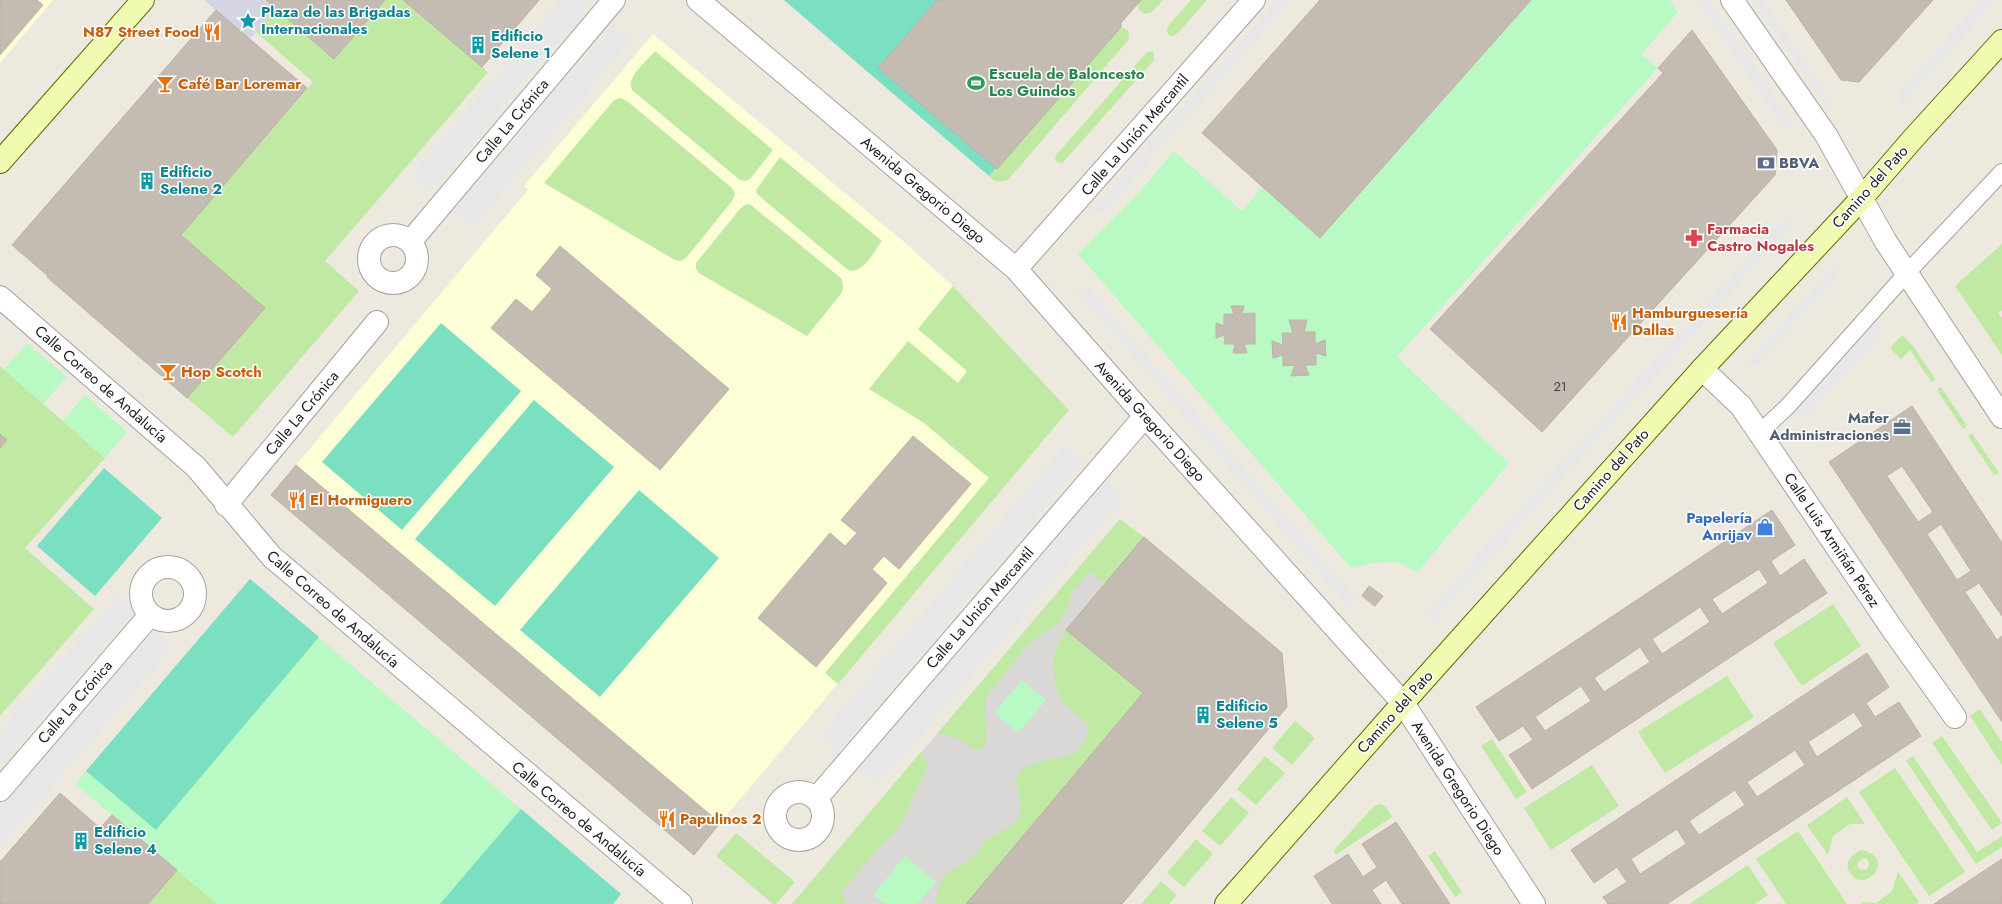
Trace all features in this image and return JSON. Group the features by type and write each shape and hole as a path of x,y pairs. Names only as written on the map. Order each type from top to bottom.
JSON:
{"street":[{"path":"0,162 143,0"},
{"name":"Calle La Crónica","path":"410,242 614,0"},
{"name":"Avenida Gregorio Diego","path":"698,0 1016,269 1145,416 1403,703 1534,904"},
{"name":"Calle La Unión Mercantil","path":"1016,269 1254,0"},
{"path":"1732,0 1826,135 1906,274 2002,417"},
{"name":"Camino del Pato","path":"1226,904 1403,703 1702,369 1862,199 1910,141 2002,41"},
{"name":"Calle Correo de Andalucía","path":"0,297 196,467 226,505 272,557 682,904"},
{"name":"Calle La Crónica","path":"226,505 377,322"},
{"name":"Calle Luis Armiñán Pérez","path":"1702,369 1741,406 1893,630 1955,717"},
{"name":"Calle La Unión Mercantil","path":"816,799 1145,416"},
{"name":"Calle La Crónica","path":"0,790 150,615"}],"lane":[{"path":"1759,432 1788,406 1906,274 2002,172"}],"shaded area":[{"path":"0,0 53,0 0,63"},
{"name":"Plaza de las Brigadas Internacionales","path":"204,0 265,0 276,9 250,39"},
{"path":"560,0 584,0 589,4 429,193 410,177"},
{"path":"1278,0 1291,0 1104,213 1089,214"},
{"path":"1697,0 1708,0 1796,128 1784,127"},
{"path":"1753,0 1763,0 1834,104 1832,113"},
{"path":"1982,0 1996,0 1900,107 1897,93"},
{"path":"613,24 632,39 472,228 453,212"},
{"path":"653,34 903,241 953,286 1069,410 720,823 296,465 528,190 524,186"},
{"path":"1795,222 1432,623 1430,608 1779,223"},
{"path":"1837,264 1834,280 1757,365 1743,366"},
{"path":"1074,288 1089,289 1355,597 1351,610"},
{"path":"1880,320 1881,337 1809,414 1794,415"},
{"path":"1065,445 1084,460 838,752 819,737"},
{"path":"1106,480 1125,496 877,786 858,770"},
{"path":"1120,519 1282,653 1287,707 1122,904 792,904"},
{"path":"116,597 134,611 0,765 0,731"},
{"path":"154,630 173,647 0,847 0,808"}],"green space":[{"path":"385,0 403,0 488,72 325,261 359,291 233,437 187,398 265,308 181,235 313,82 256,32 276,9 334,58"},
{"name":"Escuela de Baloncesto Los Guindos","path":"784,0 1141,0 1121,23 1121,27 989,176"},
{"path":"1141,0 1163,0 1152,12 1146,14 1141,12 1139,9 1138,4"},
{"path":"1191,0 1207,0 1178,33 1173,36 1169,35 1167,31 1168,26"},
{"path":"1531,0 1670,0 1678,12 1641,55 1658,68 1397,357 1509,463 1417,573 1398,562 1373,563 1351,568 1078,254 1143,188 1174,151 1242,211 1262,187 1321,238"},
{"path":"1121,27 1128,30 1129,39 1008,180 993,180 989,176"},
{"path":"655,51 773,150 750,179 745,181 740,180 632,90 632,80 638,69"},
{"path":"1149,51 1154,52 1154,60 1065,160 1062,163 1057,162 1055,158 1057,154"},
{"path":"620,98 627,101 732,188 735,194 732,201 686,258 681,261 675,260 544,183 614,100"},
{"path":"780,157 882,241 868,261 859,269 853,271 848,270 757,194 756,190"},
{"path":"746,204 751,205 842,279 843,288 841,294 807,336 699,273 696,269 696,263 740,209"},
{"path":"2002,244 2002,310 1998,313 2002,318 2002,355 1955,286"},
{"path":"953,286 1069,410 838,684 825,673 989,478 924,423 869,389 908,341 958,383 967,371 918,329"},
{"path":"441,323 521,391 402,530 322,462"},
{"path":"1902,335 1913,346 1936,380 1931,382 1910,350 1901,359 1890,348"},
{"path":"27,343 67,377 43,404 4,369"},
{"path":"0,366 105,458 25,548 94,609 0,716 0,448 7,440 0,434"},
{"path":"1941,387 1967,426 1963,429 1937,390"},
{"path":"85,395 127,432 105,458 63,421"},
{"path":"534,400 614,467 495,606 415,539"},
{"path":"1972,433 1999,473 1994,475 1968,436"},
{"path":"104,468 162,518 95,596 37,546"},
{"path":"639,490 719,558 600,697 520,630"},
{"path":"1120,519 1144,537 1105,584 1090,572 1071,594 1067,611 1058,623 1029,644 986,697 985,723 987,736 984,748 975,750 958,738 938,733"},
{"path":"250,579 621,894 613,904 217,904 75,784"},
{"path":"250,579 319,637 156,830 86,771"},
{"path":"1833,604 1861,646 1802,686 1773,643"},
{"path":"1066,630 1143,693 966,904 935,904 940,883 944,877 954,868 966,862 982,845 992,837 1011,826 1018,818 1021,805 1016,781 1020,772 1035,763 1070,754 1078,749 1084,742 1088,732 1088,725 1063,703 1057,690 1053,670 1054,652"},
{"path":"1727,676 1754,717 1665,773 1638,732"},
{"path":"1022,680 1046,700 1018,733 994,713"},
{"path":"1980,709 2002,742 2002,765 1970,716"},
{"path":"1295,721 1315,738 1292,765 1272,748"},
{"path":"1942,736 2002,823 1992,830 1932,743"},
{"path":"1492,739 1527,792 1516,799 1481,746"},
{"path":"921,752 928,765 900,827 878,849 841,893 848,904 792,904"},
{"path":"1265,756 1285,773 1256,805 1237,789"},
{"path":"1913,756 1977,852 2002,836 2002,847 1976,864 1906,761"},
{"path":"1592,765 1619,806 1551,850 1524,808"},
{"path":"1895,768 1965,872 1929,896 1859,792"},
{"path":"1231,797 1249,813 1220,846 1202,831"},
{"path":"1847,797 1865,824 1850,824 1833,836 1828,855 1807,825"},
{"path":"1381,804 1387,808 1392,817 1337,854 1334,853 1334,850 1374,806"},
{"path":"521,809 621,894 613,904 440,904"},
{"path":"1798,831 1847,904 1786,904 1756,859"},
{"path":"736,833 795,882 776,904 773,904 716,856"},
{"path":"1196,839 1213,854 1184,887 1167,873"},
{"path":"1862,850 1872,854 1877,860 1878,867 1875,873 1869,878 1863,880 1856,879 1848,869 1848,862 1852,856","holes":["1864,858 1868,860 1869,864 1867,869 1861,870 1857,866 1858,862"]},
{"path":"1435,851 1462,892 1455,897 1428,856"},
{"path":"905,856 936,882 917,904 885,904 873,895"},
{"path":"1748,865 1768,895 1755,904 1689,904"},
{"path":"177,870 246,904 148,904"},
{"path":"1898,872 1919,902 1916,904 1862,904 1861,902 1876,903 1892,891"},
{"path":"1161,881 1177,895 1169,904 1141,904"}],"building":[{"path":"0,0 37,0 43,5 0,55"},
{"path":"266,0 385,0 334,59"},
{"name":"Edificio Selene 1","path":"403,0 539,0 482,67"},
{"name":"Escuela de Baloncesto Los Guindos","path":"937,0 1141,0 1121,23 1121,27 997,169 878,68"},
{"path":"1320,0 1531,0 1320,238 1202,133"},
{"path":"1786,0 1933,0 1859,82 1841,80"},
{"name":"Edificio Selene 2","path":"216,10 307,88 181,235 265,308 187,398 12,245"},
{"path":"1692,30 1777,150 1775,175 1542,432 1430,329 1663,73 1658,68"},
{"path":"560,246 729,389 660,470 491,328 516,299 532,312 552,289 536,275"},
{"path":"1231,306 1244,306 1242,314 1255,313 1255,344 1244,344 1247,353 1233,353 1235,344 1225,344 1224,335 1216,338 1216,323 1224,326 1224,314 1234,314"},
{"path":"1289,320 1307,320 1304,332 1315,332 1315,344 1325,340 1326,356 1316,353 1316,365 1305,365 1309,375 1291,376 1295,365 1283,366 1283,355 1273,358 1272,341 1283,345 1282,333 1293,333"},
{"path":"1912,406 2002,543 2002,616 1979,583 1965,592 1997,640 2002,636 2002,722 1829,462","holes":["1902,466 1933,512 1918,522 1887,476","1941,524 1971,571 1957,580 1927,534"]},
{"path":"0,434 7,440 0,448"},
{"path":"913,436 971,484 899,569 884,556 872,569 887,583 816,667 758,618 830,533 845,546 857,533 841,520"},
{"path":"296,465 720,823 694,855 271,495"},
{"path":"1772,510 1795,545 1771,561 1780,576 1804,559 1827,593 1532,789 1509,755 1533,740 1523,726 1499,741 1476,707","holes":["1759,569 1768,583 1722,614 1712,599","1700,607 1710,622 1662,654 1652,639","1640,647 1650,662 1604,692 1594,678","1581,686 1591,701 1545,731 1535,717"]},
{"name":"Edificio Selene 5","path":"1144,537 1282,653 1287,707 1122,904 966,904 1143,693 1066,630"},
{"path":"1369,586 1383,596 1375,606 1362,596"},
{"path":"1867,653 1889,687 1866,703 1875,717 1899,702 1921,736 1667,904 1608,904 1603,897 1627,882 1617,867 1594,883 1571,850","holes":["1854,712 1863,726 1817,757 1808,742","1795,750 1805,765 1757,797 1747,782","1735,790 1745,805 1699,835 1689,821","1677,829 1686,844 1640,874 1631,859"]},
{"name":"Edificio Selene 4","path":"60,793 100,828 112,815 177,870 148,904 0,904 0,862"},
{"path":"1396,822 1450,904 1402,904 1386,880 1372,890 1381,904 1332,904 1314,876 1348,854 1363,877 1377,867 1362,844"},
{"path":"2002,859 2002,904 1934,904 1952,892"}],"place":[{"name":"Plaza de las Brigadas Internacionales","path":"248,21"},
{"name":"N87 Street Food","path":"212,32"},
{"name":"Edificio Selene 1","path":"478,45"},
{"name":"Escuela de Baloncesto Los Guindos","path":"976,83"},
{"name":"Café Bar Loremar","path":"165,84"},
{"name":"BBVA","path":"1766,163"},
{"name":"Edificio Selene 2","path":"147,181"},
{"name":"Farmacia Castro Nogales","path":"1694,238"},
{"name":"Hamburguesería Dallas","path":"1619,322"},
{"name":"Hop Scotch","path":"168,372"},
{"name":"Mafer Administraciones","path":"1902,427"},
{"name":"El Hormiguero","path":"297,500"},
{"name":"Papelería Anrijav","path":"1765,527"},
{"name":"Edificio Selene 5","path":"1203,715"},
{"name":"Papulinos 2","path":"667,819"},
{"name":"Edificio Selene 4","path":"81,841"}]}
